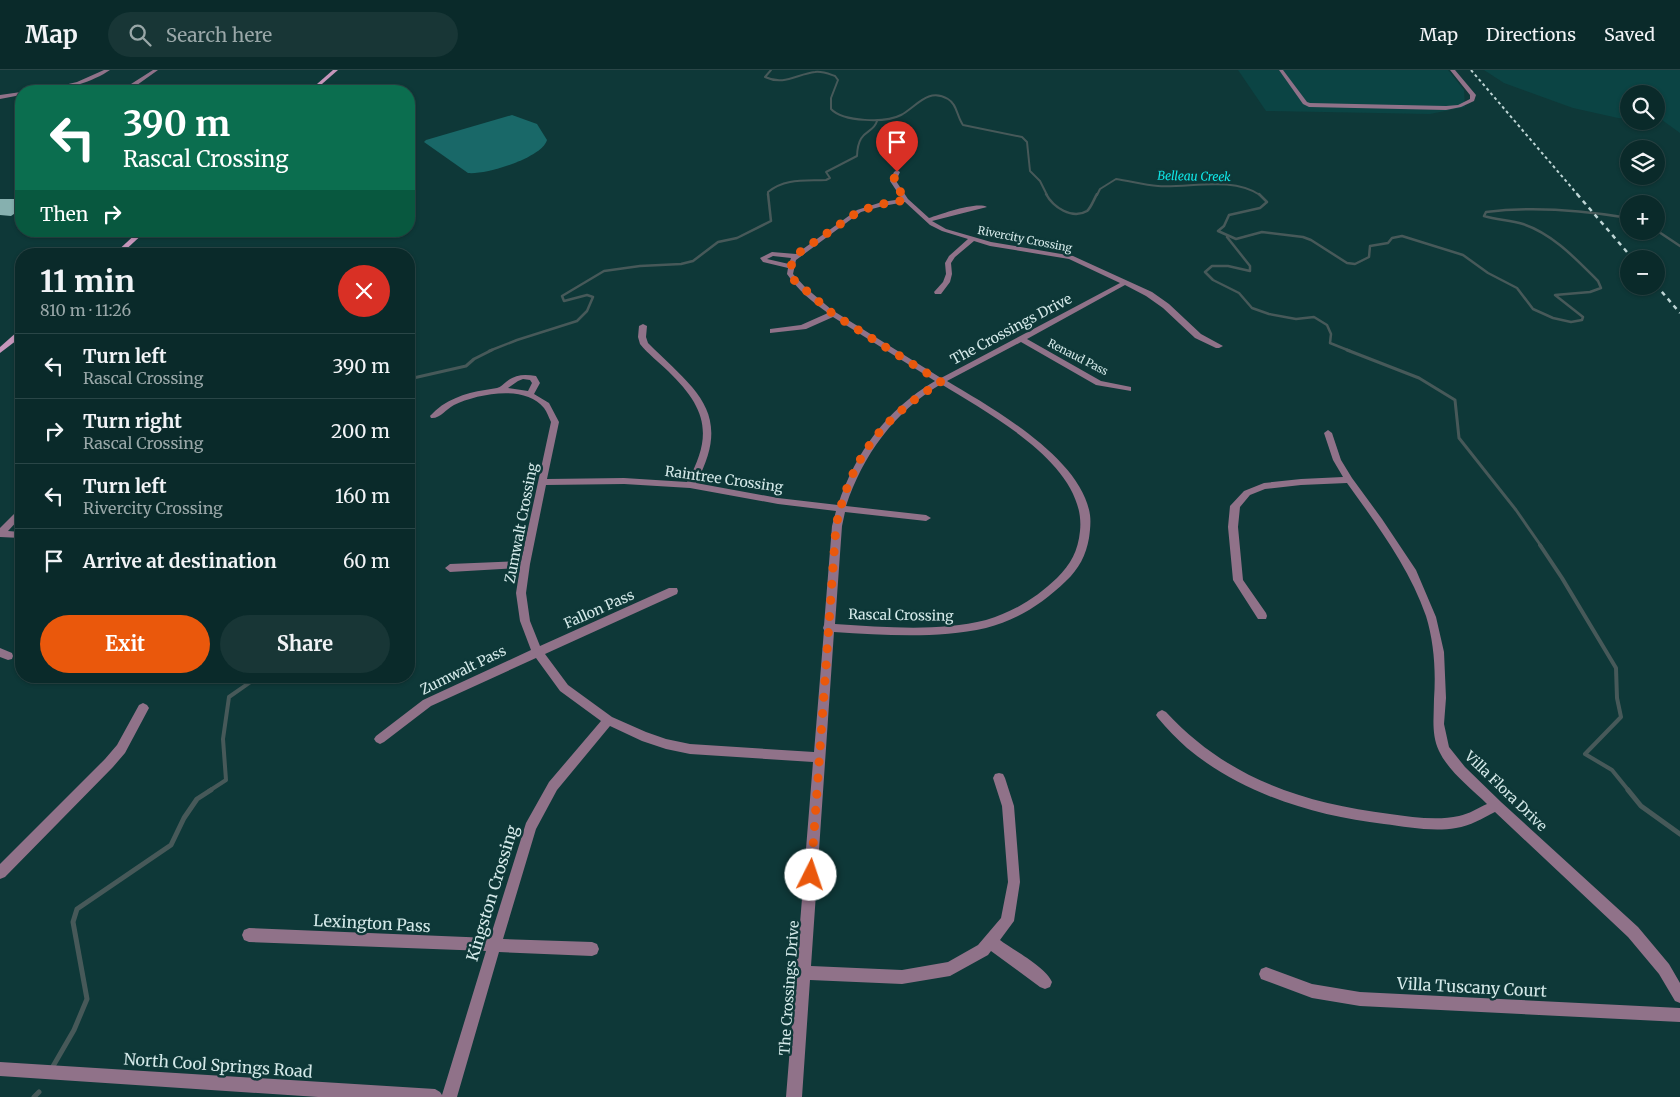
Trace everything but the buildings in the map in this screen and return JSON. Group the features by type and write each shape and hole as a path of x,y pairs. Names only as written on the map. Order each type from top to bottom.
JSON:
{"main road":[{"path":"318,85 336,70"},
{"path":"123,248 136,237"},
{"path":"0,351 15,339"}],"street":[{"path":"70,85 79,83 108,70"},
{"path":"134,85 156,70"},
{"path":"1281,70 1305,103 1309,105 1446,108 1472,100 1472,96 1452,70"},
{"path":"0,97 15,95"},
{"name":"Rivercity Crossing","path":"897,172 893,181 906,200 928,220 944,230 990,244 1071,257 1149,294 1166,306 1198,336 1220,346"},
{"path":"796,256 772,254 763,258 770,263 790,266 796,256 859,211 882,204 906,200"},
{"path":"928,220 968,209 984,207"},
{"path":"938,292 946,282 949,274 948,263 952,256 972,239"},
{"name":"Rascal Crossing","path":"790,266 790,274 794,280 833,314 1019,431 1050,457 1066,475 1076,491 1085,513 1084,541 1073,568 1056,588 1032,606 997,622 964,630 930,632 828,628"},
{"name":"The Crossings Drive","path":"794,1097 836,526 840,507 852,475 862,456 879,433 915,398 1126,282"},
{"path":"773,331 803,327 833,314"},
{"path":"643,326 642,337 644,344 693,393 705,414 706,440 700,467 690,485"},
{"name":"Renaud Pass","path":"1021,339 1100,383 1128,389"},
{"path":"434,416 448,404 464,397 487,392 500,392 517,392 530,395 536,383 533,378 524,376 515,378 500,392"},
{"name":"Zumwalt Crossing","path":"530,395 547,406 555,422 525,564 521,593 525,621 537,651 564,688 608,720 642,736 690,749 818,756"},
{"name":"Villa Flora Drive","path":"1328,433 1337,460 1349,480 1413,573 1431,617 1439,652 1440,698 1438,724 1444,749 1460,771 1633,932 1664,969 1680,996"},
{"path":"1262,616 1238,580 1233,527 1235,506 1248,493 1264,486 1349,480"},
{"name":"Raintree Crossing","path":"543,482 624,481 690,485 778,501 926,518"},
{"path":"0,534 15,518"},
{"path":"0,534 15,535"},
{"path":"450,568 525,564"},
{"name":"Fallon Pass","path":"537,651 673,591"},
{"name":"Zumwalt Pass","path":"380,739 427,703 537,651"},
{"path":"0,873 121,749 143,708"},
{"path":"1162,715 1188,741 1215,760 1256,784 1307,804 1365,817 1414,822 1458,822 1497,806"},
{"name":"Kingston Crossing","path":"449,1097 530,827 553,786 608,720"},
{"path":"804,973 902,977 950,969 983,950 1007,921 1014,882 1008,806 999,778"},
{"name":"Lexington Pass","path":"249,935 592,950"},
{"path":"990,942 1045,982"},
{"name":"Villa Tuscany Court","path":"1266,974 1312,990 1360,999 1680,1015"},
{"name":"North Cool Springs Road","path":"0,1069 435,1097"}],"shaded area":[{"path":"1238,70 1448,70 1464,90 1465,107 1430,114 1266,111"},
{"path":"1484,70 1680,70 1680,133 1665,122 1665,85 1620,85 1620,118 1573,108 1504,83"},
{"path":"512,115 537,124 547,140 543,147 535,153 499,168 468,173 424,142 426,140"}],"waterway":[{"name":"Belleau Creek","path":"771,70 765,77 778,80 790,79 815,72 823,72 835,76 838,80 831,98 831,109 845,117 854,119 875,120 894,118 907,112 928,97 934,95 948,99 953,104 963,125 1022,137 1027,142 1030,171 1040,181 1047,195"},
{"path":"768,194 768,192 781,184 788,182 826,180 830,178 826,172 857,156 860,141 877,121"},
{"name":"Belleau Creek","path":"1097,195 1100,189 1116,179 1158,186 1224,184 1249,189 1260,195"},
{"path":"489,351 577,321 587,311 593,297 587,295 564,301 562,296 604,271 640,266 681,264 693,261 718,242 737,238 771,221 768,194"},
{"name":"Belleau Creek","path":"1046,194 1058,207 1075,214 1087,211 1097,194"},
{"name":"Belleau Creek","path":"1260,195 1267,202 1260,208 1229,215 1224,226 1218,231 1236,239 1262,232 1303,237 1347,263 1355,264 1369,257 1370,246 1388,243 1392,238 1402,236 1463,255 1488,273 1517,288 1533,309 1553,318 1571,322 1582,320 1583,317 1555,295 1590,292 1601,288 1598,281 1564,248 1534,228 1484,216 1486,212 1522,209 1558,210 1620,217"},
{"name":"Belleau Creek","path":"1665,236 1680,246"},
{"path":"1227,237 1250,266 1250,271 1228,266 1212,266 1205,272 1213,280 1239,293 1252,308 1269,314 1296,319 1314,317 1327,325 1331,334 1330,343 1350,351"},
{"path":"415,378 466,366 474,359 492,350"},
{"path":"1347,350 1419,378 1455,400 1459,438 1516,510 1541,546"},
{"path":"1540,545 1616,668 1617,698 1621,717 1585,754 1612,770 1629,791"},
{"path":"209,791 226,780 223,739 229,697 249,683"},
{"path":"52,1068 74,1030 87,999 73,922 77,909 171,845 184,818 197,799 211,790"},
{"path":"1628,790 1641,806 1680,834"},
{"path":"34,1097 39,1092"}],"railway":[{"path":"1471,70 1578,195"},
{"path":"1577,194 1625,250"},
{"path":"1665,295 1680,313"}],"route":[{"path":"811,875 818,756 836,526 842,501 862,456 879,433 915,398 941,382 833,314 794,280 790,274 791,265 793,259 800,252 859,211 867,207 906,200 893,181 897,172"}]}
